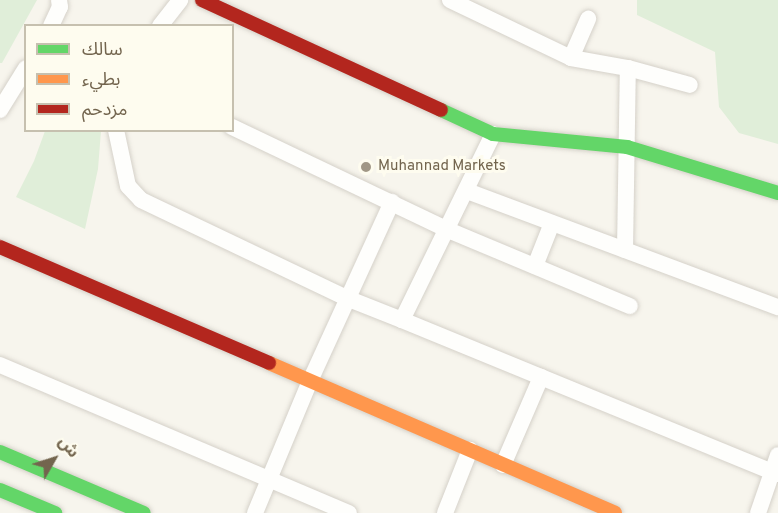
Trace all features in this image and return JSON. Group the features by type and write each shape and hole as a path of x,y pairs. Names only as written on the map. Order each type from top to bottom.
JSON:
{"street":[{"path":"52,24 60,8 59,0"},
{"path":"162,24 180,0"},
{"path":"202,0 493,134 627,147 778,193"},
{"path":"450,0 571,58 628,68 690,85"},
{"path":"571,58 588,19"},
{"path":"625,250 628,68"},
{"path":"0,110 24,71"},
{"path":"234,128 448,230 630,306"},
{"path":"116,132 126,180 136,196 349,299 776,473"},
{"path":"402,320 493,134"},
{"path":"467,191 778,307"},
{"path":"255,513 309,381 392,202"},
{"path":"536,266 552,223"},
{"path":"0,247 615,513"},
{"path":"0,364 269,481 349,513"},
{"path":"503,465 541,377"},
{"path":"445,513 470,450"},
{"path":"0,452 144,513"},
{"path":"758,513 776,473 778,455"},
{"path":"15,496 6,485 7,473 20,463 30,465"},
{"path":"0,490 55,513"}],"green space":[{"path":"0,0 37,0 2,63 0,63"},
{"path":"637,0 778,0 778,144 739,133 719,107 715,52 637,15"},
{"path":"45,132 101,132 98,169 85,229 16,197 34,161"}],"traffic: fast":[{"path":"441,110 493,134 627,147 778,193"},
{"path":"0,452 144,513"},
{"path":"0,490 55,513"}],"traffic: slow":[{"path":"269,363 615,513"}],"traffic: jam":[{"path":"202,0 441,110"},
{"path":"0,247 269,363"}],"place":[{"name":"Muhannad Markets","path":"366,167"}]}
